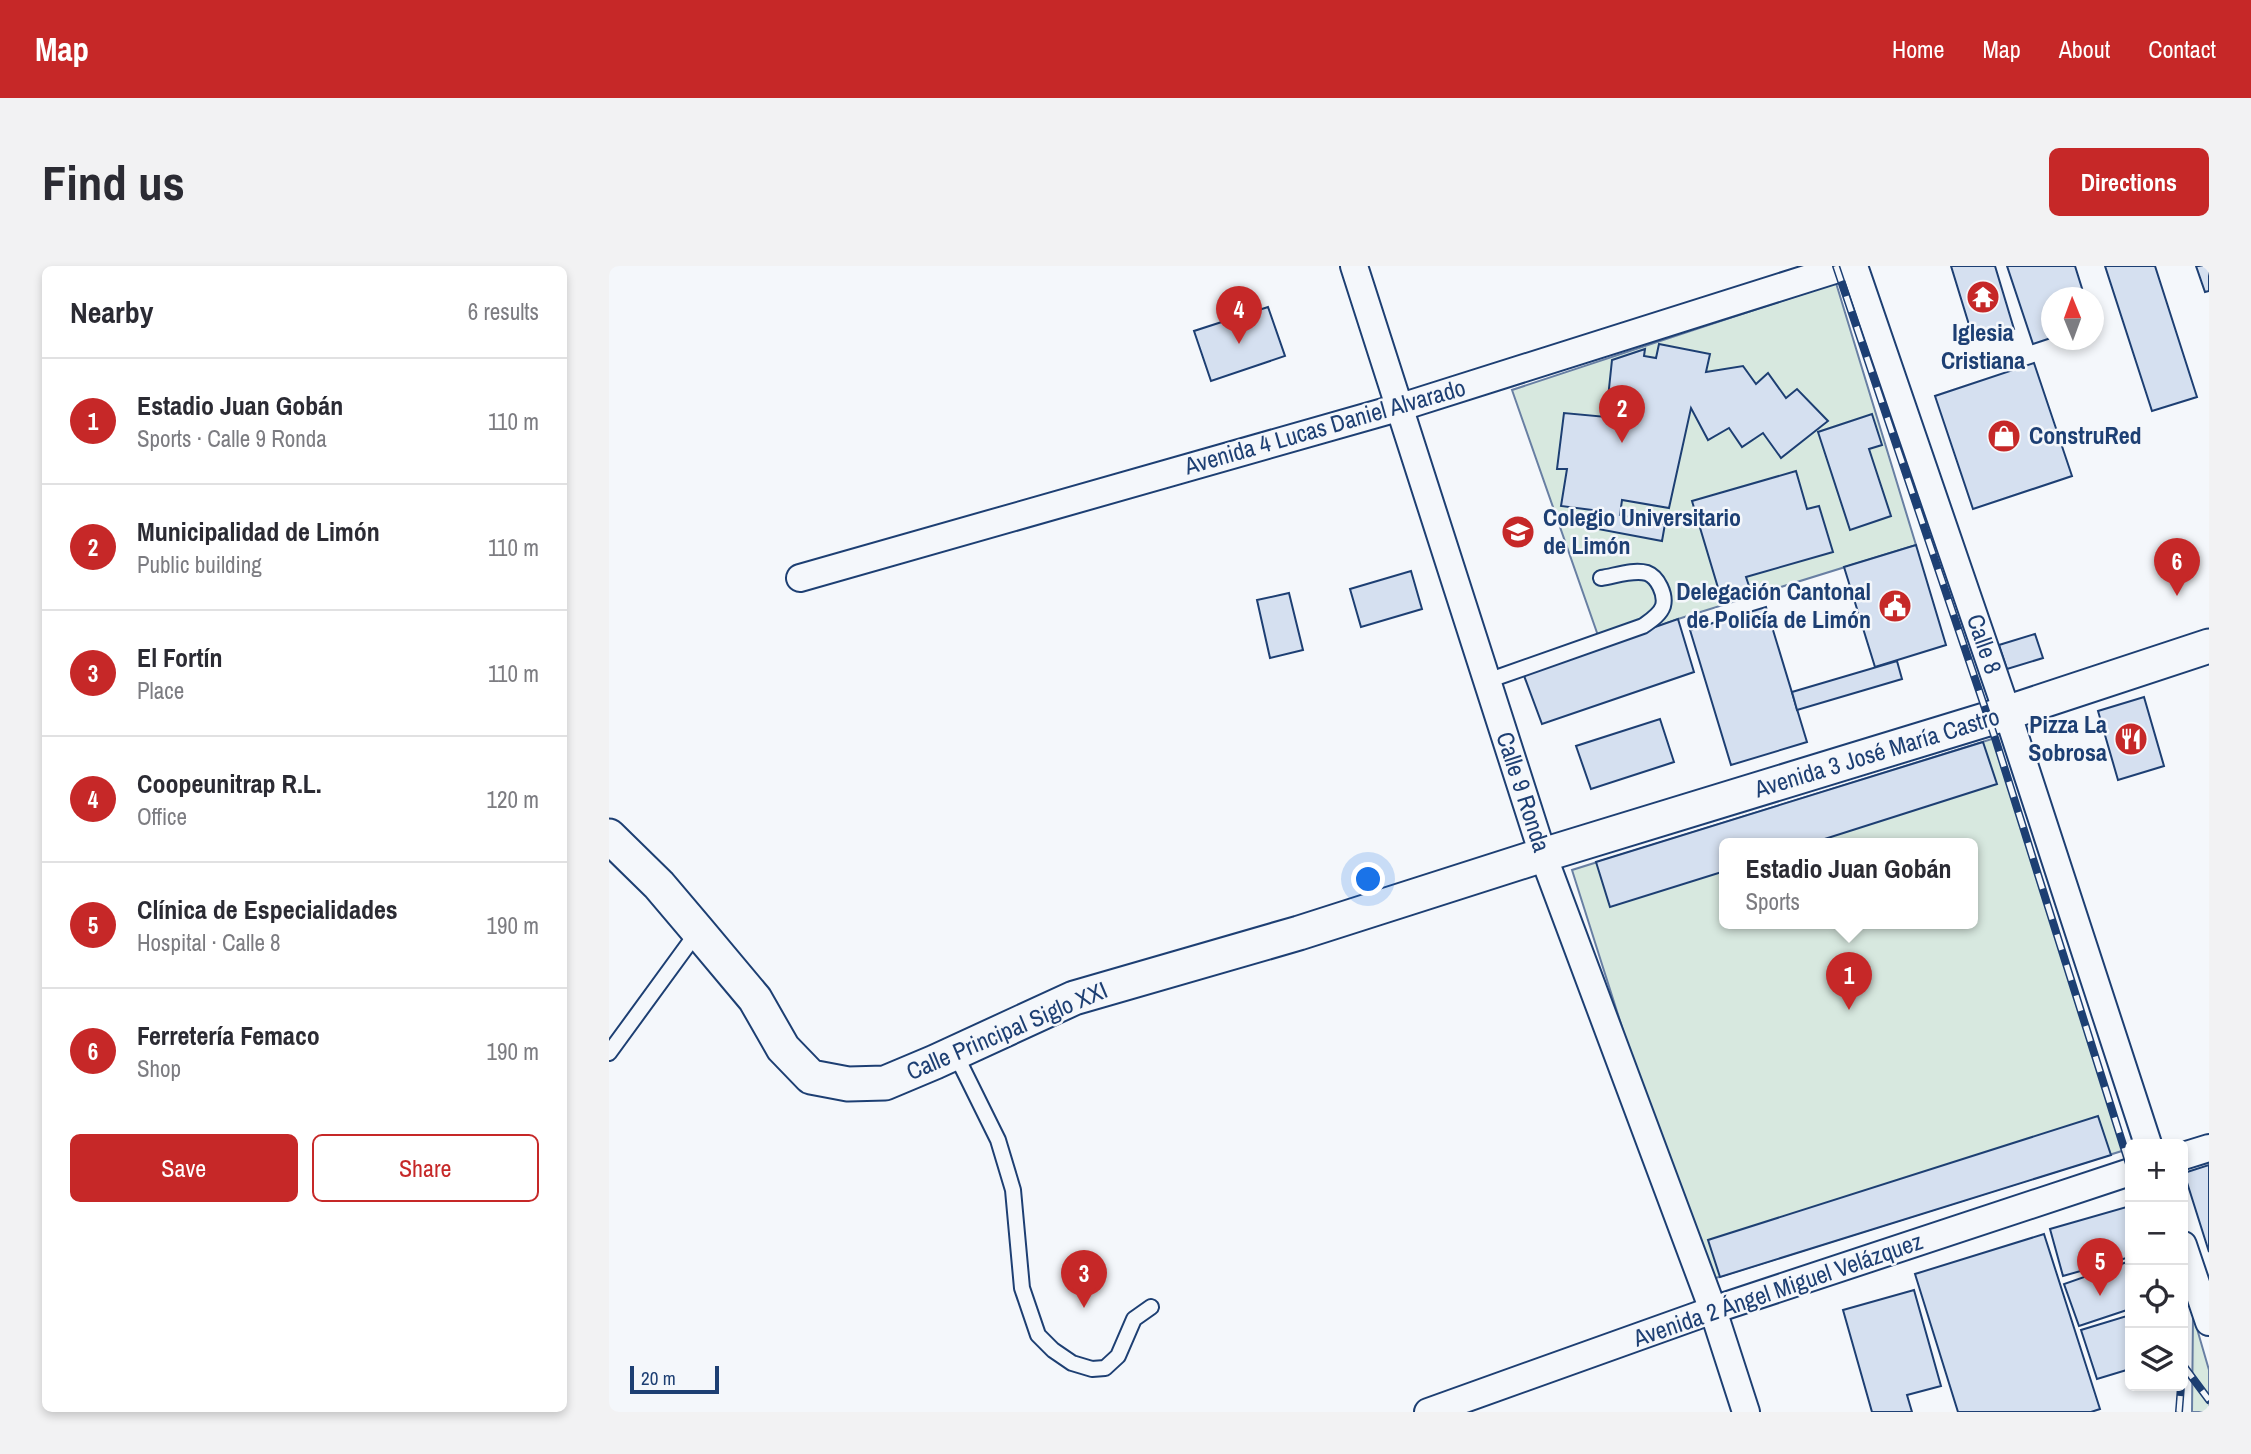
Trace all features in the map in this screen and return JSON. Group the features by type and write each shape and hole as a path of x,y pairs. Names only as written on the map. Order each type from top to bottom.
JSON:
{"street":[{"name":"Calle 9 Ronda","path":"1354,266 1543,855 1713,1311 1747,1412"},
{"name":"Avenida 4 Lucas Daniel Alvarado","path":"800,578 1401,407 1847,266"},
{"name":"Calle 8","path":"1854,266 2007,712 2146,1139"},
{"name":"Avenida 3 José María Castro","path":"1543,855 2007,712 2209,646"},
{"name":"Calle Principal Siglo XXI","path":"609,836 659,885 755,999 783,1048 811,1077 848,1084 885,1083 1074,998 1299,933 1543,855"},
{"path":"2188,1154 2209,1148"},
{"name":"Avenida 2 Ángel Miguel Velázquez","path":"1428,1412 1713,1311 2125,1174"},
{"path":"2188,1260 2209,1322"}],"lane":[{"path":"1487,681 1643,626 1657,616 1663,607 1663,597 1657,581 1649,573 1637,572 1601,578"},
{"path":"609,1053 698,931"},
{"path":"955,1053 998,1140 1013,1190 1022,1288 1038,1335 1072,1363 1092,1369 1105,1368 1118,1356 1134,1319 1151,1307"}],"shaded area":[{"path":"1836,283 1916,545 1678,619 1602,647 1512,390"},
{"path":"1995,738 2125,1150 1703,1282 1572,870"},
{"path":"2193,1315 2209,1370 2209,1412 2192,1412"}],"building":[{"name":"Iglesia Cristiana","path":"1951,266 1995,266 2014,329 1974,341"},
{"path":"2007,266 2075,266 2082,287 2041,287 2041,341 2033,344"},
{"path":"2105,266 2155,266 2197,397 2152,411"},
{"path":"2196,266 2209,266 2209,291 2205,292"},
{"path":"1268,307 1285,356 1211,381 1194,331"},
{"path":"1659,344 1710,354 1706,372 1743,366 1756,384 1768,373 1786,398 1797,389 1828,421 1781,458 1763,433 1742,447 1729,428 1708,440 1691,408 1669,508 1622,500 1620,515 1665,524 1662,541 1598,529 1600,511 1561,506 1567,469 1557,469 1564,413 1606,417 1612,360 1645,349 1644,356 1656,358"},
{"name":"ConstruRed","path":"2034,363 2072,476 1973,509 1935,396"},
{"path":"1872,414 1882,445 1869,449 1891,516 1850,530 1818,432"},
{"path":"1796,471 1807,509 1819,506 1833,552 1746,577 1751,592 1722,601 1692,501"},
{"name":"Delegación Cantonal de Policía de Limón","path":"1916,545 1946,645 1875,667 1844,567"},
{"path":"1411,571 1422,609 1361,627 1350,589"},
{"path":"1289,593 1303,650 1270,658 1257,600"},
{"path":"1766,607 1807,742 1731,765 1690,630"},
{"path":"1678,619 1694,672 1542,724 1523,673"},
{"path":"2035,634 2043,658 2007,669 1999,645"},
{"path":"1897,661 1902,679 1797,710 1792,692"},
{"name":"Pizza La Sobrosa","path":"2144,697 2164,766 2118,780 2098,711"},
{"path":"1660,719 1674,762 1591,789 1576,746"},
{"path":"1983,742 1997,784 1828,838 1719,838 1719,873 1610,907 1596,862"},
{"path":"2098,1116 2111,1155 1720,1277 1708,1240"},
{"path":"2209,1165 2209,1252 2188,1186 2188,1172"},
{"path":"2125,1207 2125,1258 2063,1276 2050,1229"},
{"path":"2044,1234 2100,1409 2091,1412 1958,1412 1915,1274"},
{"path":"2125,1263 2125,1311 2079,1326 2064,1284"},
{"path":"1914,1290 1941,1386 1907,1395 1912,1412 1872,1412 1843,1310"},
{"path":"2125,1317 2125,1371 2097,1379 2081,1330"}],"railway":[{"path":"1836,266 1995,738 2125,1151"},
{"path":"2188,1372 2209,1400"},
{"path":"2179,1412 2181,1391"}],"place":[{"name":"Iglesia Cristiana","path":"1983,297"},
{"name":"Coopeunitrap R.L.","path":"1239,344"},
{"name":"ConstruRed","path":"2004,436"},
{"name":"Municipalidad de Limón","path":"1622,443"},
{"name":"Colegio Universitario de Limón","path":"1518,532"},
{"name":"Ferretería Femaco","path":"2177,596"},
{"name":"Delegación Cantonal de Policía de Limón","path":"1895,606"},
{"name":"Pizza La Sobrosa","path":"2131,739"},
{"name":"Estadio Juan Gobán","path":"1849,1010"},
{"name":"Clínica de Especialidades","path":"2100,1296"},
{"name":"El Fortín","path":"1084,1308"}]}
